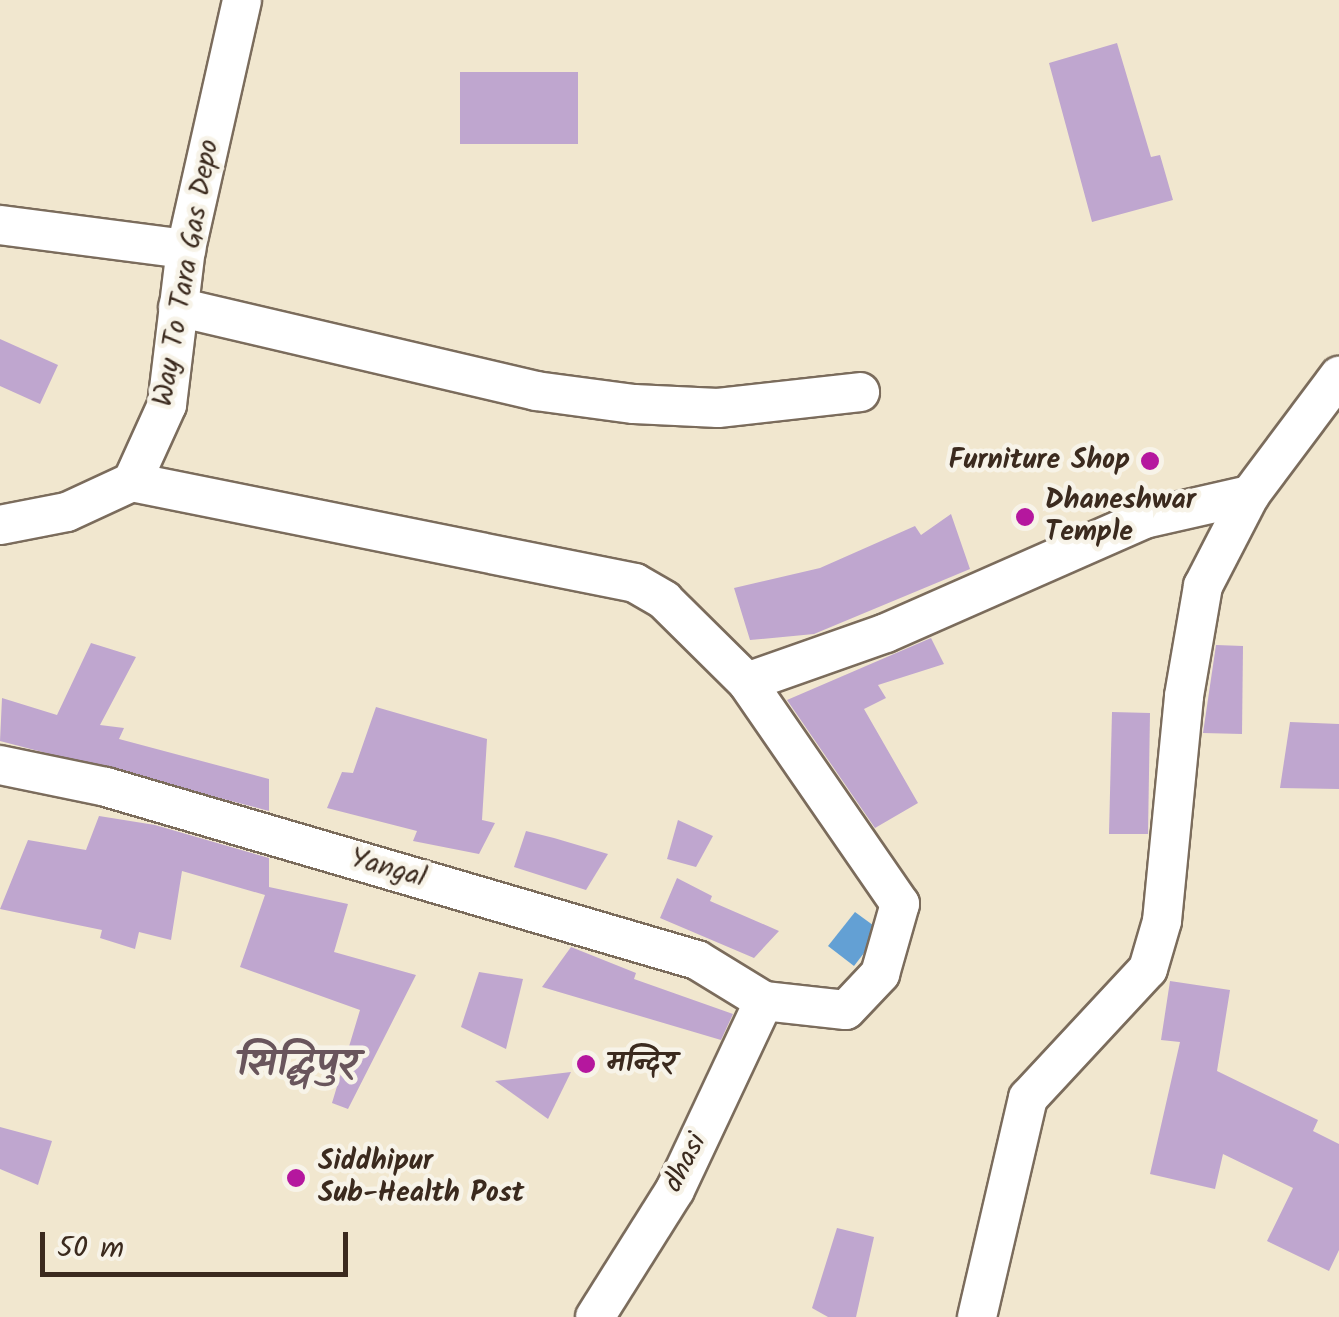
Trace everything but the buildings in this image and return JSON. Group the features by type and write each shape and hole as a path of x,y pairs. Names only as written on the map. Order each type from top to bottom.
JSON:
{"street":[{"name":"Way To Tara Gas Depo","path":"132,482 167,405 186,249 242,0"},
{"path":"0,225 186,249"},
{"path":"178,306 536,391 634,404 718,408 860,392"},
{"path":"977,1317 1028,1098 1148,968 1162,921 1184,696 1203,586 1250,494 1339,376"},
{"path":"0,525 68,512 132,482 635,583 664,600 747,682 900,904 880,974 846,1010 764,1001"},
{"path":"747,682 886,633 1144,518 1250,494"},
{"name":"Yangal","path":"0,765 106,786 697,960 764,1001"},
{"name":"dhasi","path":"594,1317 675,1190 764,1001"}],"water":[{"path":"855,912 881,931 854,966 828,946"}],"place":[{"name":"Furniture Shop","path":"1150,461"},
{"name":"Dhaneshwar Temple","path":"1025,517"},
{"name":"मन्दिर","path":"586,1064"},
{"name":"Siddhipur Sub-Health Post","path":"296,1178"}],"district":[{"name":"सिद्धिपुर","path":"297,1066"}]}
